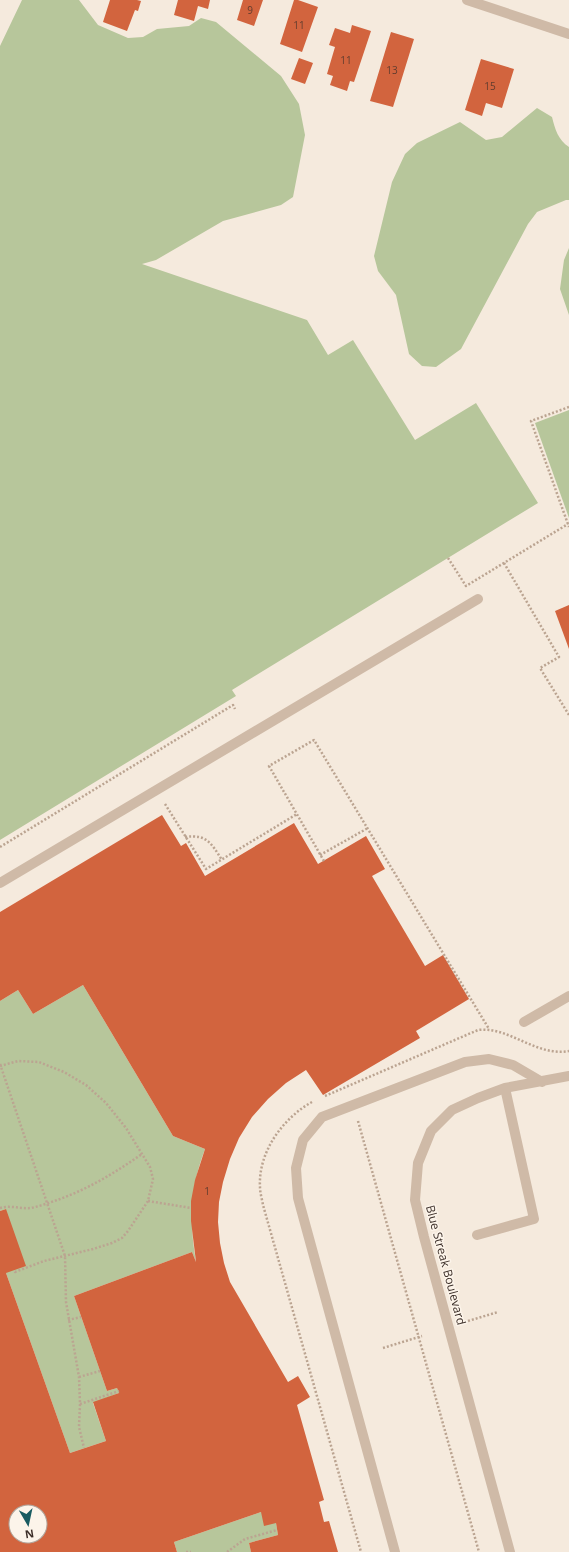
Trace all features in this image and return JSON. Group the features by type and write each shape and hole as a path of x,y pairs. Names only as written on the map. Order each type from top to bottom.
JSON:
{"street":[{"path":"467,0 491,4 569,34"},
{"path":"0,883 478,598"},
{"path":"524,1022 569,996"},
{"path":"396,1552 298,1198 296,1168 303,1140 322,1116 465,1062 489,1059 513,1065 542,1082"},
{"name":"Blue Streak Boulevard","path":"510,1552 415,1200 418,1163 431,1131 452,1110 504,1088 569,1076"},
{"path":"477,1235 534,1220 504,1088"}],"path":[{"path":"448,558 466,586 568,526 531,421 569,407"},
{"path":"504,563 559,657 540,668 569,716"},
{"path":"0,847 233,705 235,709"},
{"path":"324,861 269,766 314,740 489,1029"},
{"path":"165,806 206,869 297,814"},
{"path":"320,855 368,828"},
{"path":"185,837 196,836 205,838 212,844 222,860"},
{"path":"323,1097 478,1030 489,1029 536,1047 555,1052 569,1051"},
{"path":"14,1270 15,1272 44,1261 65,1256 112,1243 122,1238 148,1201 153,1179 150,1167 126,1128 110,1108 86,1085 64,1072 39,1062 18,1061 0,1065 65,1256 66,1302 78,1377 80,1404 79,1427 84,1448"},
{"path":"316,1100 300,1109 288,1120 276,1135 268,1150 262,1167 260,1186 263,1205 361,1552"},
{"path":"357,1116 420,1336 479,1552"},
{"path":"0,1208 5,1206 30,1208 47,1204 96,1184 142,1154"},
{"path":"148,1201 191,1208"},
{"path":"468,1321 498,1312"},
{"path":"68,1320 81,1317"},
{"path":"383,1348 420,1336"},
{"path":"78,1377 100,1371"},
{"path":"80,1404 118,1391"},
{"path":"227,1552 245,1539 277,1530"},
{"path":"186,1552 191,1552"}],"green space":[{"path":"22,0 79,0 98,25 128,38 143,37 157,29 189,26 201,18 216,22 281,76 299,104 305,135 293,197 281,205 223,221 156,260 142,264 307,320 328,355 353,340 415,440 476,403 538,503 232,690 236,696 0,840 0,46"},
{"path":"537,108 552,117 560,138 569,147 569,200 537,212 528,224 461,349 436,367 422,366 409,354 396,295 378,271 374,256 392,182 405,154 417,143 460,122 486,140 502,137"},
{"path":"569,248 569,315 560,289 564,260"},
{"path":"569,410 569,518 535,423"},
{"path":"83,985 173,1136 205,1149 196,1177 192,1205 192,1233 196,1262 192,1252 74,1296 107,1391 117,1388 119,1393 93,1403 106,1441 70,1453 6,1273 6,1209 0,1211 0,1001 18,990 33,1014"},
{"path":"261,1512 276,1523 278,1535 249,1543 251,1552 177,1552 174,1542"}],"building":[{"path":"110,0 141,1 138,11 135,10 127,31 103,22"},
{"path":"178,0 210,0 208,9 198,6 194,21 174,15"},
{"path":"243,0 263,0 254,26 237,20"},
{"path":"294,0 318,7 302,52 280,44"},
{"path":"352,25 371,31 354,82 350,81 347,91 330,85 333,76 327,74 335,47 329,45 335,28 350,33"},
{"path":"391,32 414,39 393,107 370,101"},
{"path":"299,58 313,63 305,84 291,79"},
{"path":"481,59 514,69 502,108 486,103 482,116 465,110"},
{"path":"569,605 569,649 555,611"},
{"path":"162,815 181,846 186,843 205,876 294,823 318,864 366,836 385,869 372,876 425,966 443,955 469,999 416,1031 420,1038 323,1095 306,1070 286,1083 268,1099 252,1117 239,1138 230,1159 219,1202 218,1222 220,1243 230,1282 288,1382 298,1376 310,1397 297,1405 324,1500 319,1502 324,1522 329,1521 338,1552 251,1552 249,1543 278,1535 276,1523 264,1526 261,1512 174,1542 177,1552 0,1552 0,1211 6,1209 26,1266 6,1273 70,1453 106,1441 93,1402 119,1393 117,1388 107,1391 74,1296 192,1252 196,1262 191,1221 191,1201 195,1180 205,1149 173,1136 83,985 33,1014 18,990 0,1001 0,912"}]}
